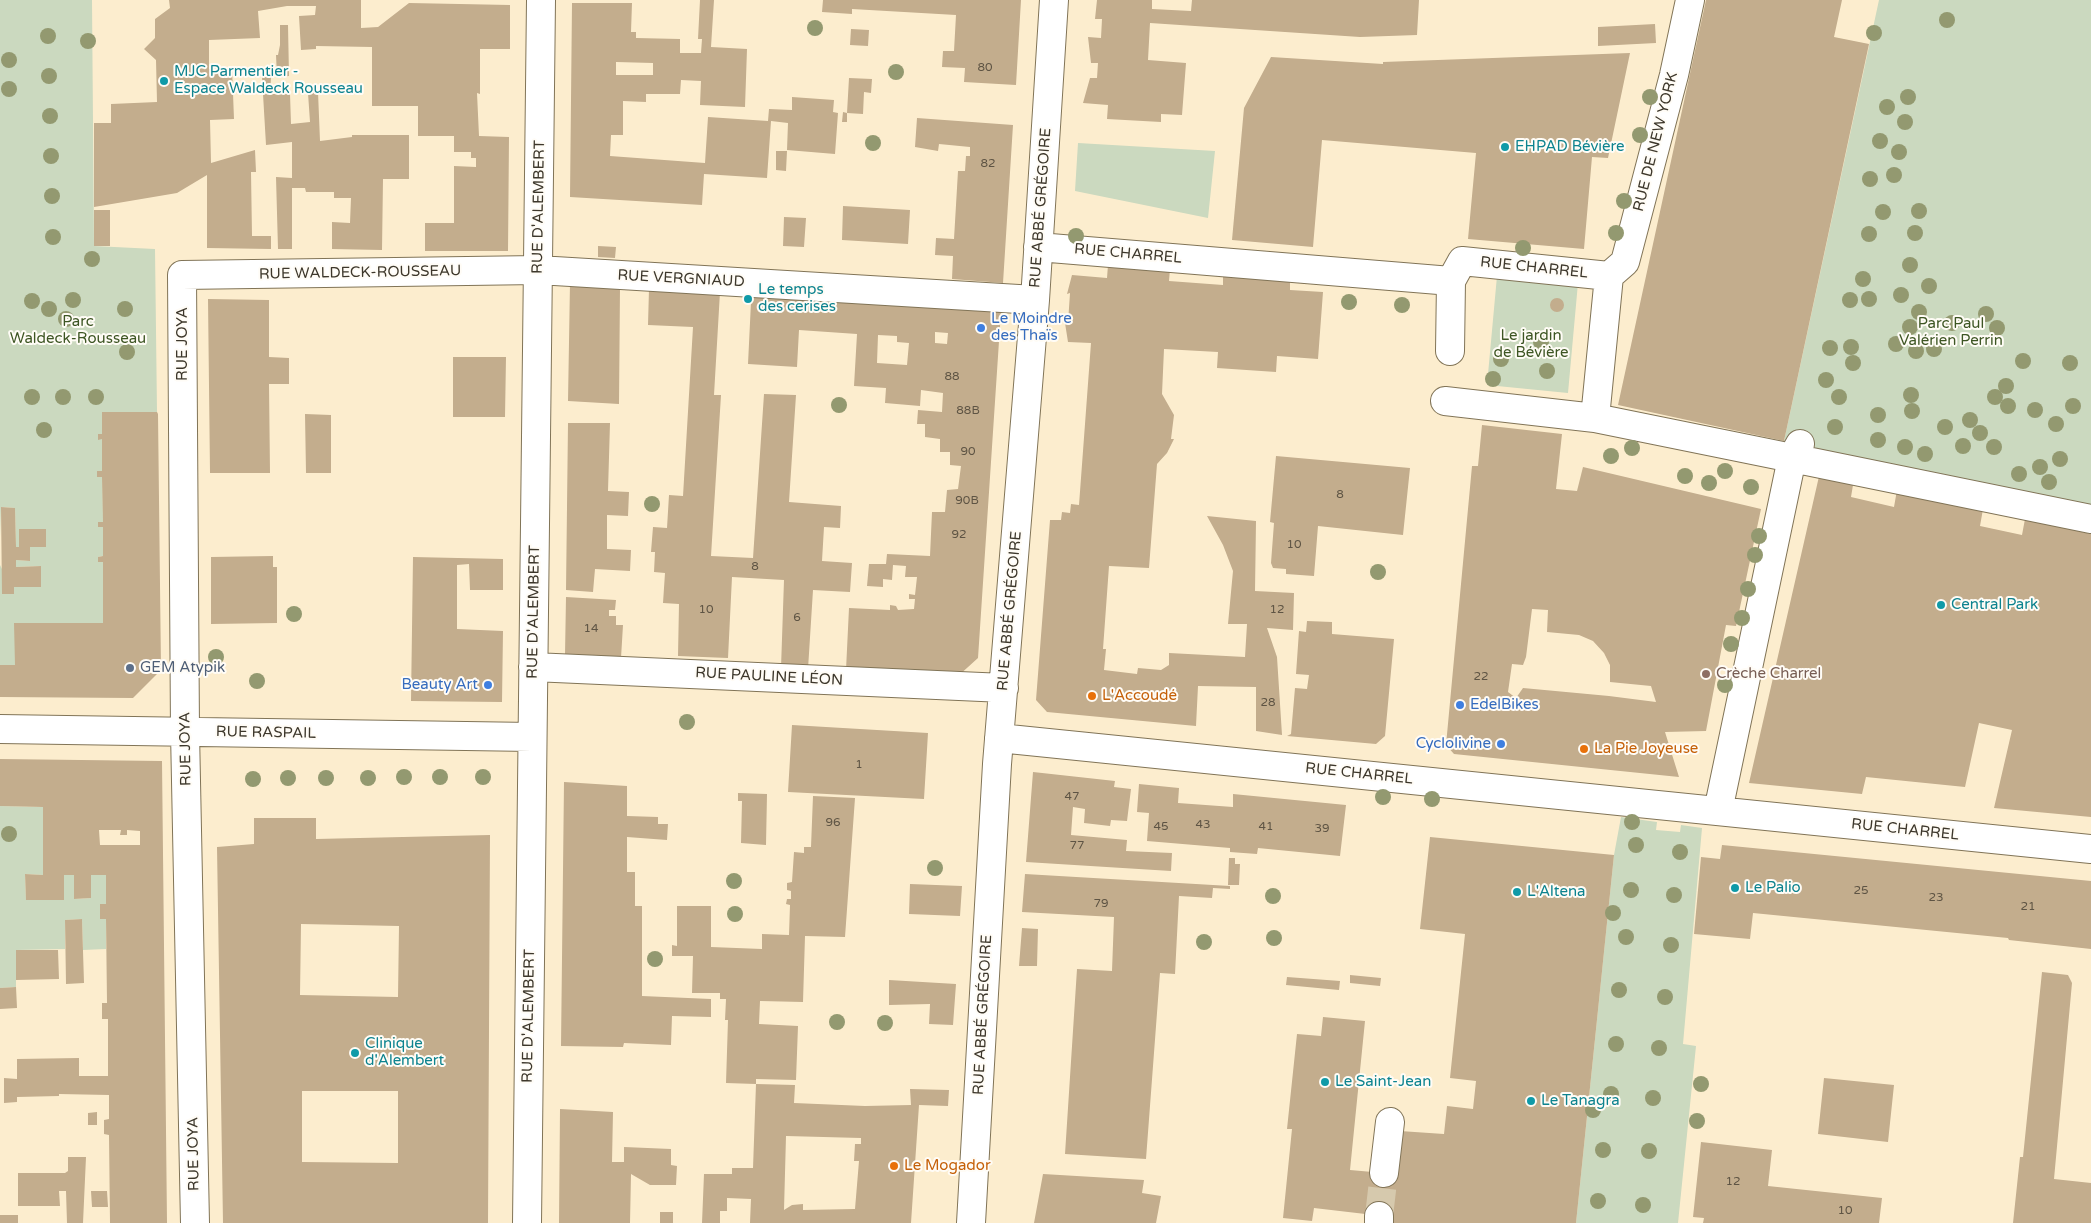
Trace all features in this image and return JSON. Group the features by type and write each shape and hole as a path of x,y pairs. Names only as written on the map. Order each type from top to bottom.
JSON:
{"street":[{"name":"RUE D'ALEMBERT","path":"527,1223 541,0"},
{"name":"RUE ABBÉ GRÉGOIRE","path":"971,1223 1000,738 1038,247 1054,0"},
{"name":"RUE DE NEW YORK","path":"1608,276 1625,262 1674,75 1690,0"},
{"name":"RUE CHARREL","path":"1038,247 1451,281 1462,261 1608,276 1595,418"},
{"name":"RUE WALDECK-ROUSSEAU","path":"182,275 538,270"},
{"name":"RUE VERGNIAUD","path":"538,270 1034,300"},
{"name":"RUE JOYA","path":"182,275 185,732 195,1223"},
{"path":"1451,281 1451,345"},
{"path":"1445,401 1595,418 1796,451 2091,519"},
{"path":"1718,811 1796,451"},
{"name":"RUE PAULINE LÉON","path":"533,666 1004,688"},
{"name":"RUE RASPAIL","path":"0,729 532,736"},
{"name":"RUE CHARREL","path":"1000,738 2091,850"},
{"path":"1384,1173 1390,1122"}],"green space":[{"name":"Parc Waldeck-Rousseau","path":"0,0 92,0 94,246 155,249 157,412 102,412 103,522 98,522 98,526 103,527 103,556 98,557 98,562 103,562 103,623 15,623 15,665 0,665 0,565 14,593 14,587 41,586 41,566 16,567 16,560 30,561 30,547 46,547 46,529 19,529 19,547 16,547 15,508 1,507 0,537"},
{"name":"Parc Paul Valérien Perrin","path":"1879,0 2091,0 2091,505 1824,451 1784,441"},
{"path":"1078,143 1215,151 1208,218 1075,191"},
{"name":"Le jardin de Bévière","path":"1497,276 1578,283 1568,393 1487,385"},
{"path":"0,806 43,807 43,875 25,874 26,899 64,900 64,875 74,875 74,899 91,898 91,875 106,875 106,904 100,904 100,919 106,919 106,949 83,950 82,919 65,920 65,949 16,950 16,987 0,988"},
{"path":"1621,817 1657,822 1656,830 1680,832 1681,825 1702,828 1683,1044 1696,1046 1678,1223 1576,1223 1614,855"}],"building":[{"path":"169,0 361,0 361,28 378,27 409,3 510,5 510,49 480,49 480,94 477,93 479,136 509,137 508,251 425,251 425,223 454,223 454,166 476,167 476,158 471,158 471,152 454,152 454,136 418,136 418,106 372,106 372,47 316,46 316,49 301,50 299,16 315,15 316,6 287,6 258,11 260,38 209,40 209,69 232,68 234,119 210,120 211,163 255,150 256,172 251,172 252,236 271,236 271,249 207,248 207,175 177,193 94,207 94,123 111,123 111,104 157,102 156,60 144,49 155,38 155,19 170,8"},
{"path":"700,0 714,0 711,47 747,49 745,107 700,105 701,81 681,80 680,94 646,94 646,102 623,101 623,135 611,135 610,156 705,163 708,117 768,121 769,109 792,110 792,97 834,100 833,112 838,113 835,154 787,150 788,123 771,121 767,178 704,174 702,205 570,197 572,3 632,3 631,32 636,32 636,38 680,39 680,53 701,53 702,39 698,39","holes":["616,62 653,63 653,75 616,75"]},
{"path":"823,0 1021,0 1016,85 964,82 965,68 942,67 943,51 954,51 956,15 852,9 852,14 822,12"},
{"path":"1097,0 1152,0 1152,9 1191,11 1192,0 1419,0 1417,35 1360,37 1150,23 1148,60 1186,63 1182,115 1161,114 1161,122 1107,119 1108,105 1083,103 1090,78 1097,78 1098,63 1091,63 1088,37 1101,38 1102,19 1095,19"},
{"path":"1706,0 1842,0 1834,37 1869,44 1784,441 1618,405"},
{"path":"1655,24 1656,43 1598,46 1598,27"},
{"path":"280,25 288,25 289,76 277,77 276,55 278,55 280,45"},
{"path":"851,29 869,30 868,46 850,45"},
{"name":"EHPAD Bévière","path":"1630,53 1608,158 1592,157 1584,249 1468,239 1476,153 1322,140 1313,247 1232,240 1244,108 1271,57 1383,64 1383,62"},
{"path":"262,77 271,77 270,94 290,94 291,124 310,122 308,93 318,92 320,141 352,137 352,135 409,135 409,179 383,179 382,250 332,249 332,222 350,223 351,198 334,198 334,192 306,192 305,188 292,188 292,249 278,249 276,177 292,178 292,142 266,145"},
{"path":"849,78 872,79 871,93 864,92 863,114 847,113"},
{"path":"843,112 847,113 847,122 842,122"},
{"path":"917,118 1013,125 1003,283 952,279 953,256 935,255 936,238 954,239 958,171 965,171 966,156 970,156 970,147 939,144 938,151 915,147"},
{"path":"776,151 787,151 786,171 776,170"},
{"path":"843,206 910,210 908,244 842,240"},
{"path":"94,210 110,210 110,246 94,246"},
{"path":"784,217 806,218 804,247 783,246"},
{"path":"598,246 616,247 615,258 598,257"},
{"path":"1108,265 1170,269 1169,281 1223,285 1223,273 1290,278 1290,290 1323,292 1318,359 1277,356 1276,372 1217,368 1218,352 1164,349 1162,394 1174,415 1171,439 1174,439 1167,453 1157,464 1149,568 1109,566 1103,649 1106,649 1104,670 1137,674 1138,668 1161,670 1169,665 1169,653 1245,657 1247,624 1228,624 1233,571 1223,545 1207,516 1256,521 1255,591 1294,593 1293,630 1267,628 1277,657 1282,735 1256,731 1256,687 1198,686 1196,726 1047,712 1036,700 1050,520 1061,520 1062,512 1070,513 1071,504 1079,505 1091,343 1068,342 1065,323 1068,323 1070,293 1067,294 1072,275 1107,278"},
{"path":"570,283 620,287 619,404 568,401"},
{"path":"649,289 720,292 714,395 721,395 711,556 753,558 764,394 796,395 789,502 841,506 840,528 824,527 822,561 852,563 850,592 813,590 808,669 781,668 784,580 732,577 728,658 678,656 679,604 663,603 665,573 654,572 655,552 651,552 653,527 667,528 669,495 683,496 693,327 648,325"},
{"path":"755,295 1001,311 978,658 957,677 846,670 849,608 890,610 890,605 896,606 898,610 914,609 915,599 909,599 909,594 915,595 917,577 905,577 906,566 893,565 892,580 883,579 883,587 867,586 869,564 886,564 887,554 930,556 932,512 945,512 947,490 958,489 961,466 950,465 950,452 940,452 940,439 925,437 925,424 917,424 918,410 942,412 943,393 921,390 920,406 885,403 886,388 854,386 857,334 799,330 797,367 748,364 751,302","holes":["935,332 948,333 947,344 935,343","878,335 897,336 897,342 909,343 907,365 877,363"]},
{"path":"1557,298 1562,300 1564,305 1562,310 1557,312 1552,310 1550,305 1552,300"},
{"path":"208,299 269,300 269,357 289,358 289,384 269,384 270,473 210,473"},
{"path":"453,357 506,357 505,417 453,417"},
{"path":"102,412 157,412 158,414 161,670 133,698 0,697 0,665 15,665 14,623 103,623 103,562 98,562 98,557 103,556 103,527 98,527 98,522 103,522 102,477 97,477 97,471 102,471 102,439 98,440 98,434 102,434"},
{"path":"305,414 331,415 331,473 306,473"},
{"path":"568,423 610,423 608,491 629,492 628,516 607,515 607,549 631,550 630,571 595,569 593,592 566,590"},
{"path":"1482,425 1562,434 1556,489 1577,491 1583,467 1761,509 1736,626 1726,625 1706,731 1665,732 1679,777 1454,754 1446,745 1472,466 1478,466","holes":["1532,609 1548,610 1547,632 1579,635 1593,641 1604,653 1610,665 1610,682 1651,686 1656,702 1523,688 1516,698 1508,692 1512,664 1523,665 1526,657"]},
{"path":"1276,456 1410,468 1403,535 1318,526 1314,576 1286,574 1286,569 1273,568 1271,563 1274,523 1270,522"},
{"name":"Central Park","path":"1820,472 1854,479 1851,497 1894,507 1897,490 1983,509 1980,526 2022,535 2025,519 2091,534 2091,817 1994,808 2012,730 1979,723 1965,787 1866,777 1862,794 1749,783"},
{"path":"1,507 15,508 16,547 19,547 19,529 46,529 46,547 30,547 30,561 16,560 16,567 41,566 41,587 14,587 14,594 2,594"},
{"path":"273,556 273,567 277,567 277,623 211,624 211,557"},
{"path":"413,557 503,559 503,590 470,590 469,564 457,565 457,629 503,631 502,702 411,701"},
{"path":"566,597 616,600 615,610 609,610 609,616 616,616 616,625 623,625 621,658 565,655"},
{"path":"1307,621 1332,622 1332,634 1394,639 1385,736 1376,744 1287,736 1291,734 1295,688 1307,689 1309,675 1296,674 1299,631 1306,632"},
{"path":"792,725 928,733 924,799 788,792"},
{"path":"0,759 162,761 167,1223 110,1223 109,1135 104,1134 104,1120 109,1119 109,1095 59,1094 59,1096 17,1097 17,1102 4,1103 4,1078 17,1079 17,1059 79,1058 79,1076 108,1076 108,1019 102,1019 102,1003 107,1003 106,919 100,919 100,904 106,904 106,875 91,875 91,898 74,899 74,875 64,875 64,900 26,900 25,874 43,875 43,807 0,806","holes":["99,830 121,830 120,835 127,835 127,830 140,831 140,845 100,845"]},
{"path":"1033,772 1115,781 1114,787 1131,789 1127,821 1111,820 1110,826 1084,823 1085,809 1073,807 1071,835 1127,840 1126,851 1172,853 1171,871 1026,862"},
{"path":"564,782 627,786 627,816 658,817 658,824 668,824 667,840 627,837 627,872 635,872 635,906 642,906 642,996 711,999 711,1017 672,1016 671,1045 624,1043 623,1047 561,1046"},
{"path":"1139,784 1179,788 1178,803 1233,807 1233,794 1346,805 1340,856 1258,848 1257,854 1230,852 1230,848 1147,841 1149,813 1137,812"},
{"path":"738,793 767,794 766,845 741,843 742,801 738,801"},
{"path":"813,796 855,798 845,937 805,936 803,1002 760,1001 759,1024 798,1026 796,1080 756,1079 756,1084 726,1083 728,1020 725,1020 726,999 720,999 720,993 692,993 693,956 672,956 672,945 677,946 677,906 711,906 711,947 762,949 762,934 789,935 790,905 786,904 787,899 791,899 791,891 787,890 787,883 792,882 794,852 804,853 804,847 811,847"},
{"name":"Clinique d'Alembert","path":"254,818 316,818 316,839 490,835 488,1223 223,1223 217,847 254,844","holes":["301,924 399,926 398,997 300,995","302,1091 398,1091 398,1163 302,1162"]},
{"path":"1430,837 1614,855 1576,1223 1390,1223 1391,1217 1314,1208 1312,1221 1283,1218 1292,1129 1287,1129 1297,1034 1321,1036 1323,1017 1365,1021 1350,1170 1395,1174 1400,1131 1444,1134 1447,1106 1473,1109 1476,1081 1450,1078 1465,934 1420,929"},
{"path":"1722,845 2091,881 2091,949 2009,940 2008,938 1753,913 1750,939 1694,934 1701,857 1720,859"},
{"path":"1229,858 1235,858 1235,864 1240,864 1239,885 1228,885"},
{"path":"1025,874 1230,886 1230,889 1213,888 1212,898 1179,896 1175,974 1160,973 1146,1159 1065,1154 1077,969 1112,971 1114,917 1022,912"},
{"path":"910,884 962,886 960,916 909,914"},
{"path":"82,919 84,983 66,984 65,920"},
{"path":"1022,928 1038,929 1037,966 1019,966"},
{"path":"16,950 58,950 59,979 16,980"},
{"path":"2042,972 2068,975 2072,983 2054,1179 2091,1183 2091,1223 2013,1223 2020,1157 2023,1157"},
{"path":"1350,975 1381,978 1380,986 1350,983"},
{"path":"1287,977 1340,981 1339,990 1286,985"},
{"path":"889,980 956,984 953,1025 929,1024 930,1004 889,1005"},
{"path":"16,987 17,1008 0,1009 0,988"},
{"path":"1824,1078 1894,1085 1888,1142 1818,1134"},
{"path":"756,1084 795,1085 794,1103 865,1106 911,1105 910,1089 949,1090 948,1106 919,1105 911,1223 750,1223 751,1199 727,1198 727,1211 720,1211 720,1223 702,1223 704,1174 732,1174 732,1168 753,1168","holes":["786,1136 861,1138 861,1144 855,1144 854,1161 859,1161 855,1209 803,1210 803,1204 792,1205 784,1210"]},
{"path":"560,1109 613,1112 612,1162 624,1162 624,1147 671,1149 671,1165 677,1166 676,1185 650,1185 631,1174 630,1223 559,1223"},
{"path":"97,1112 97,1125 88,1125 88,1113"},
{"path":"1701,1142 1772,1150 1768,1186 1882,1198 1879,1223 1703,1223 1704,1218 1693,1217"},
{"path":"68,1157 86,1157 83,1223 67,1223 66,1191 59,1191 60,1206 18,1206 18,1173 65,1173 68,1171"},
{"path":"1043,1174 1144,1180 1142,1193 1161,1196 1156,1223 1034,1223"},
{"path":"91,1191 107,1191 108,1207 92,1207"},
{"path":"660,1212 673,1212 673,1223 660,1223"},
{"path":"0,1215 18,1215 18,1223 0,1223"}],"tunnel":[{"path":"1379,1216 1384,1173"}],"place":[{"name":"MJC Parmentier - Espace Waldeck Rousseau","path":"164,81"},
{"name":"EHPAD Bévière","path":"1505,147"},
{"name":"Le temps des cerises","path":"748,299"},
{"name":"Le Moindre des Thaïs","path":"981,328"},
{"name":"Central Park","path":"1941,605"},
{"name":"GEM Atypik","path":"130,668"},
{"name":"Crèche Charrel","path":"1706,674"},
{"name":"Beauty Art","path":"488,685"},
{"name":"L'Accoudé","path":"1092,696"},
{"name":"EdelBikes","path":"1460,705"},
{"name":"Cyclolivine","path":"1501,744"},
{"name":"La Pie Joyeuse","path":"1584,749"},
{"name":"Le Palio","path":"1735,888"},
{"name":"L'Altena","path":"1517,892"},
{"name":"Clinique d'Alembert","path":"355,1053"},
{"name":"Le Saint-Jean","path":"1325,1082"},
{"name":"Le Tanagra","path":"1531,1101"},
{"name":"Le Mogador","path":"894,1166"}]}
